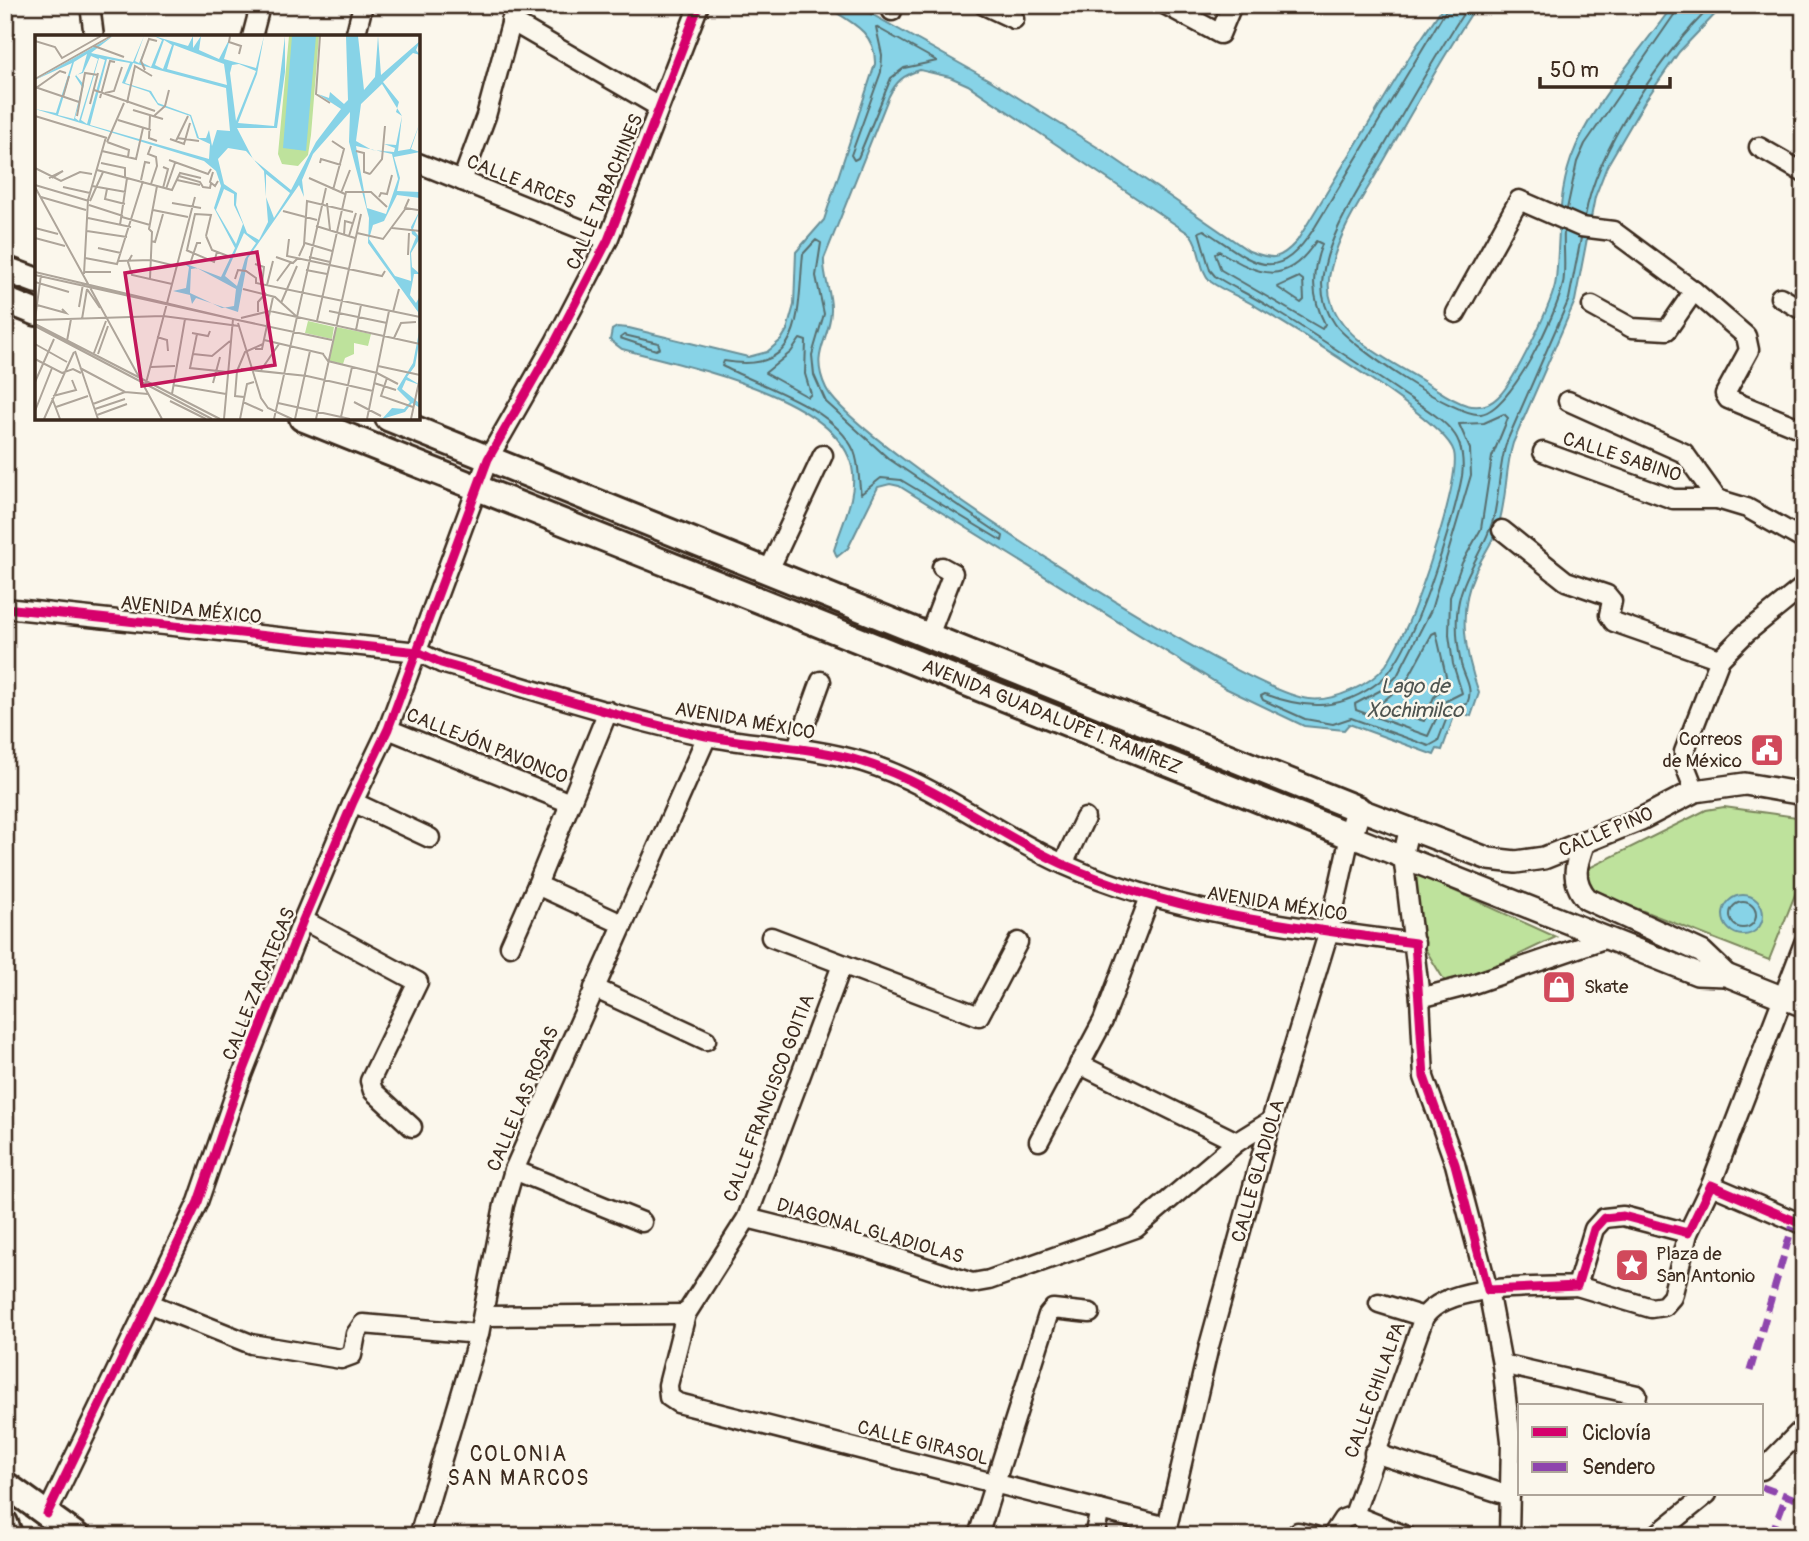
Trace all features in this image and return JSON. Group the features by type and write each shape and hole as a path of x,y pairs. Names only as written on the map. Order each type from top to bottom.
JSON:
{"main road":[{"path":"5,269 35,280"},
{"path":"5,300 35,312"},
{"name":"AVENIDA GUADALUPE I. RAMÍREZ","path":"307,420 1350,836"},
{"name":"AVENIDA GUADALUPE I. RAMÍREZ","path":"393,420 1357,809"},
{"name":"CALLE GLADIOLA","path":"1350,836 1357,809"},
{"path":"5,1484 77,1536"},
{"path":"5,1523 10,1536"}],"street":[{"path":"90,5 94,35"},
{"path":"356,35 363,5"},
{"path":"984,5 1014,19"},
{"path":"1167,5 1220,34 1232,5"},
{"name":"CALLE TABACHINES","path":"488,459 555,342 608,240 659,107 693,7"},
{"path":"462,181 486,116 514,13 659,107"},
{"path":"253,35 258,14"},
{"path":"1759,147 1804,173"},
{"name":"CALLE ARCES","path":"420,164 608,240"},
{"path":"1456,313 1520,200 1581,227 1598,227 1613,231 1694,291 1746,336 1749,350 1725,394 1728,399 1804,430"},
{"path":"1592,306 1632,328 1667,330 1694,291"},
{"path":"1780,297 1804,311"},
{"path":"1569,401 1684,453 1717,499"},
{"name":"CALLE SABINO","path":"1543,452 1673,499 1717,499 1747,508 1804,540"},
{"path":"768,572 823,455"},
{"name":"CALLE ZACATECAS","path":"47,1514 151,1304 198,1202 240,1080 303,920 353,802 388,729 488,459"},
{"path":"1502,530 1566,580 1607,595 1612,601 1609,615 1614,622 1720,659"},
{"path":"928,638 953,573 942,567"},
{"path":"1695,791 1684,762 1684,752 1720,659 1746,633 1804,586"},
{"name":"AVENIDA MÉXICO","path":"5,608 418,652 441,663 608,711 708,736 797,747 863,762 904,777 1063,864 1150,897 1195,908 1415,943"},
{"path":"797,747 821,681"},
{"path":"510,946 608,711"},
{"name":"CALLEJÓN PAVONCO","path":"388,729 570,803"},
{"name":"CALLE LAS ROSAS","path":"419,1536 479,1335 504,1205 514,1170 708,736"},
{"name":"CALLE PINO","path":"1409,829 1489,859 1516,862 1544,858 1641,819 1695,791 1745,784 1804,794"},
{"path":"353,802 430,838"},
{"name":"AVENIDA GUADALUPE I. RAMÍREZ","path":"1357,809 1409,829"},
{"path":"1063,864 1085,818"},
{"path":"1409,829 1403,855 1415,943 1424,1077 1455,1164 1488,1290 1516,1441 1509,1536"},
{"name":"AVENIDA GUADALUPE I. RAMÍREZ","path":"1350,836 1697,974 1726,975 1804,1006"},
{"name":"CALLE GLADIOLA","path":"1166,1531 1209,1346 1271,1121 1329,931 1350,836"},
{"path":"1584,842 1575,878 1577,889 1587,899 1702,953 1726,975"},
{"path":"537,886 622,924"},
{"path":"1039,1141 1102,1021 1150,897"},
{"path":"303,920 418,982 370,1081 373,1091 412,1127"},
{"path":"771,937 979,1016 1018,942"},
{"path":"1420,998 1470,985 1604,939"},
{"path":"1577,1286 1594,1229 1604,1218 1623,1216 1688,1233 1711,1185 1804,943"},
{"name":"CALLE FRANCISCO GOITIA","path":"669,1397 668,1385 686,1314 747,1218 842,965"},
{"path":"594,988 706,1040"},
{"path":"1079,1064 1237,1142"},
{"name":"DIAGONAL GLADIOLAS","path":"747,1218 867,1248 972,1283 989,1280 1136,1228 1237,1142 1271,1121"},
{"path":"514,1170 642,1222"},
{"path":"1711,1185 1804,1225"},
{"name":"CALLE CHILALPA","path":"1332,1536 1343,1519 1354,1515 1424,1317 1432,1305 1447,1298 1488,1290 1577,1286 1651,1308 1664,1306 1672,1297 1688,1233"},
{"path":"1379,1303 1424,1317"},
{"path":"151,1304 251,1344 341,1359 352,1355 356,1334 363,1324 479,1335"},
{"path":"978,1536 1048,1315 1053,1309 1090,1313"},
{"path":"483,1317 686,1314"},
{"path":"1502,1364 1635,1401"},
{"name":"CALLE GIRASOL","path":"669,1397 678,1403 1100,1510 1166,1531"},
{"path":"1764,1468 1804,1427"},
{"path":"1374,1453 1510,1496"},
{"path":"1655,1536 1705,1496"},
{"path":"1094,1536 1100,1510"},
{"path":"1354,1515 1406,1536"}],"green space":[{"path":"1724,807 1804,818 1804,872 1769,960 1587,889 1585,870 1706,810"},
{"path":"1413,872 1556,937 1449,988 1419,939"}],"water":[{"name":"Lago de Xochimilco","path":"824,5 855,5 993,82 1105,152 1249,251 1275,257 1297,241 1444,5 1477,5 1440,63 1353,214 1335,254 1329,286 1332,304 1339,318 1360,341 1454,400 1481,406 1490,403 1505,389 1523,359 1554,290 1566,174 1591,118 1673,5 1724,5 1679,52 1645,101 1607,166 1595,197 1575,301 1513,443 1499,523 1469,587 1465,632 1479,693 1471,716 1456,711 1442,750 1437,749 1434,755 1349,724 1344,730 1304,726 1225,688 899,486 890,484 878,487 848,548 837,557 834,550 853,488 852,467 840,442 818,420 788,402 753,387 716,374 622,349 610,340 612,330 617,327 629,328 748,357 767,352 781,340 787,330 794,305 796,252 824,220 875,64 871,43 866,35","holes":["920,70 950,77 968,85 1191,235 1204,271 1211,282 1252,304 1363,374 1424,418 1444,437 1454,452 1454,466 1437,540 1405,630 1386,665 1371,679 1340,695 1309,699 1271,686 1210,656 1054,563 974,510 904,460 852,417 826,388 819,365 830,321 831,304 824,259 894,87 909,74"]},
{"path":"1743,895 1757,901 1763,915 1757,929 1743,935 1729,929 1723,915 1729,901"}],"tram line":[{"path":"5,1500 53,1536"}],"marked path":[{"path":"1750,1371 1794,1221"},
{"path":"1764,1488 1804,1502"},
{"path":"1771,1536 1786,1496"}],"cycle path":[{"path":"47,1514 198,1202 240,1080 303,920 353,802 388,729 488,459 555,342 608,240 699,5"},
{"path":"5,608 418,652 441,663 639,721 706,736 804,749 890,771 940,796 1039,853 1107,882 1149,896 1281,924 1415,943 1424,1077 1455,1164 1488,1290 1577,1286 1594,1229 1604,1218 1623,1216 1688,1233 1711,1185 1804,1225"}],"place":[{"name":"Correos de México","path":"1767,750"},
{"name":"Skate","path":"1559,987"},
{"name":"Plaza de San Antonio","path":"1632,1265"}],"district":[{"name":"COLONIA SAN MARCOS","path":"519,1466"}]}
